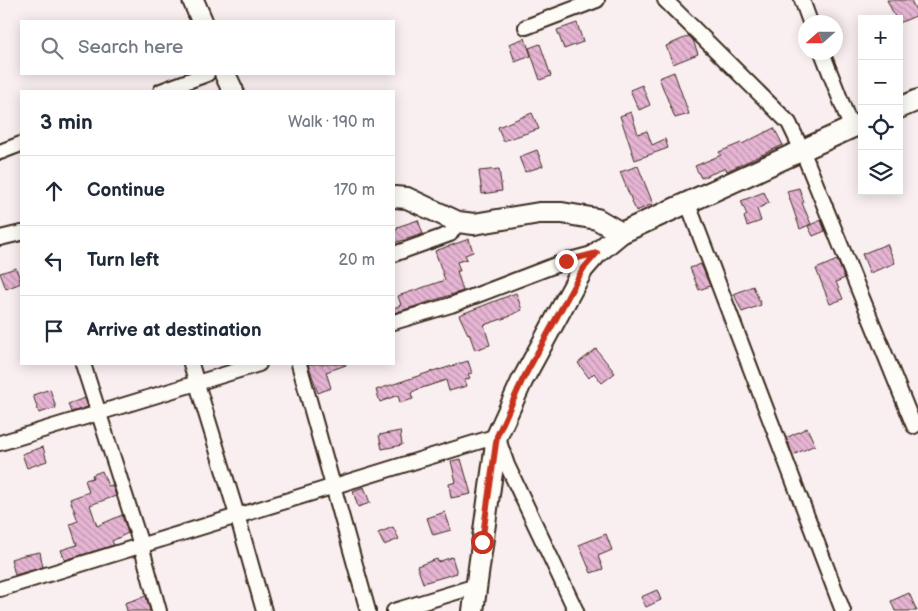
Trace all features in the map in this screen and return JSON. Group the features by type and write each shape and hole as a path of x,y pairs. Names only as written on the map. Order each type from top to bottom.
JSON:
{"street":[{"path":"193,0 202,20"},
{"path":"526,27 597,0"},
{"path":"665,0 789,123 802,150 914,426"},
{"path":"802,0 807,15"},
{"path":"473,611 497,436 526,372 583,269 597,253 621,233 688,204 856,125 826,60"},
{"path":"164,90 204,75"},
{"path":"225,75 233,90"},
{"path":"903,106 918,100"},
{"path":"0,152 20,144"},
{"path":"395,197 407,198 458,222 474,224 539,213 562,213 597,219 621,233"},
{"path":"688,204 843,611"},
{"path":"395,254 450,234 458,222"},
{"path":"0,238 20,232"},
{"path":"395,322 451,305 566,261 597,253"},
{"path":"83,365 142,545 159,611"},
{"path":"191,365 264,611"},
{"path":"0,443 256,365"},
{"path":"299,365 368,611"},
{"path":"0,589 497,436"},
{"path":"497,436 507,465 576,611"},
{"path":"394,611 476,586"}],"building":[{"path":"887,0 911,0 918,15 903,21 903,15 894,15"},
{"path":"577,23 583,42 564,49 557,30"},
{"path":"689,36 693,40 698,54 673,64 666,46"},
{"path":"525,38 531,56 515,62 509,44"},
{"path":"540,44 551,76 540,80 529,48"},
{"path":"674,72 689,114 675,118 659,78"},
{"path":"642,85 650,105 639,110 630,90"},
{"path":"631,112 638,134 647,131 652,145 665,139 668,148 635,160 620,116"},
{"path":"532,113 539,129 503,141 498,127"},
{"path":"774,128 783,145 727,171 726,168 701,178 695,166 721,155 719,152 742,144"},
{"path":"537,150 543,166 525,172 519,157"},
{"path":"638,166 653,204 636,211 620,172"},
{"path":"499,169 502,191 482,194 479,171"},
{"path":"799,188 804,202 802,203 811,224 800,229 787,191"},
{"path":"764,192 769,203 757,209 761,221 747,226 744,217 747,215 741,201"},
{"path":"418,220 423,234 395,243 395,230 398,229 397,227"},
{"path":"821,220 825,231 813,236 808,226"},
{"path":"469,239 473,252 465,255 467,259 457,262 460,271 457,271 463,291 395,313 395,308 401,305 398,296 445,280 435,251"},
{"path":"887,244 895,263 870,273 862,254"},
{"path":"837,260 845,278 836,282 843,299 830,304 816,269"},
{"path":"701,264 710,286 699,290 690,268"},
{"path":"16,268 20,283 6,289 0,273"},
{"path":"753,286 761,305 742,312 734,294"},
{"path":"516,293 522,310 511,316 484,325 490,345 475,350 469,333 459,315"},
{"path":"596,349 615,373 602,383 594,373 589,378 578,363"},
{"path":"468,361 472,373 468,374 470,378 465,380 467,386 449,391 446,380 416,390 411,393 413,399 400,403 398,395 380,402 376,390"},
{"path":"308,365 346,365 326,372 331,388 318,393"},
{"path":"50,389 56,408 39,413 33,395"},
{"path":"85,398 88,407 71,412 68,404"},
{"path":"807,428 815,445 793,455 786,438"},
{"path":"400,431 402,445 382,449 379,435"},
{"path":"43,447 47,461 27,468 22,454"},
{"path":"461,459 471,494 451,498 449,484 456,482 451,461"},
{"path":"102,471 108,486 112,485 116,496 90,505 97,526 122,515 128,533 112,541 114,545 65,560 61,550 77,545 70,524 78,521 70,499 89,492 85,480 93,478 92,475"},
{"path":"364,487 370,503 358,507 353,491"},
{"path":"445,512 451,530 433,535 427,518"},
{"path":"393,527 399,539 384,545 378,533"},
{"path":"606,534 612,550 598,556 603,569 591,573 579,545"},
{"path":"40,552 43,567 15,575 11,559"},
{"path":"452,557 457,573 423,583 417,566 437,559 438,562"},
{"path":"657,590 661,600 646,607 641,597"},
{"path":"909,593 917,611 895,611 891,601"},
{"path":"146,596 150,611 127,611 125,603"}],"route":[{"path":"482,542 497,436 522,381 583,269 597,253 566,261"}]}
